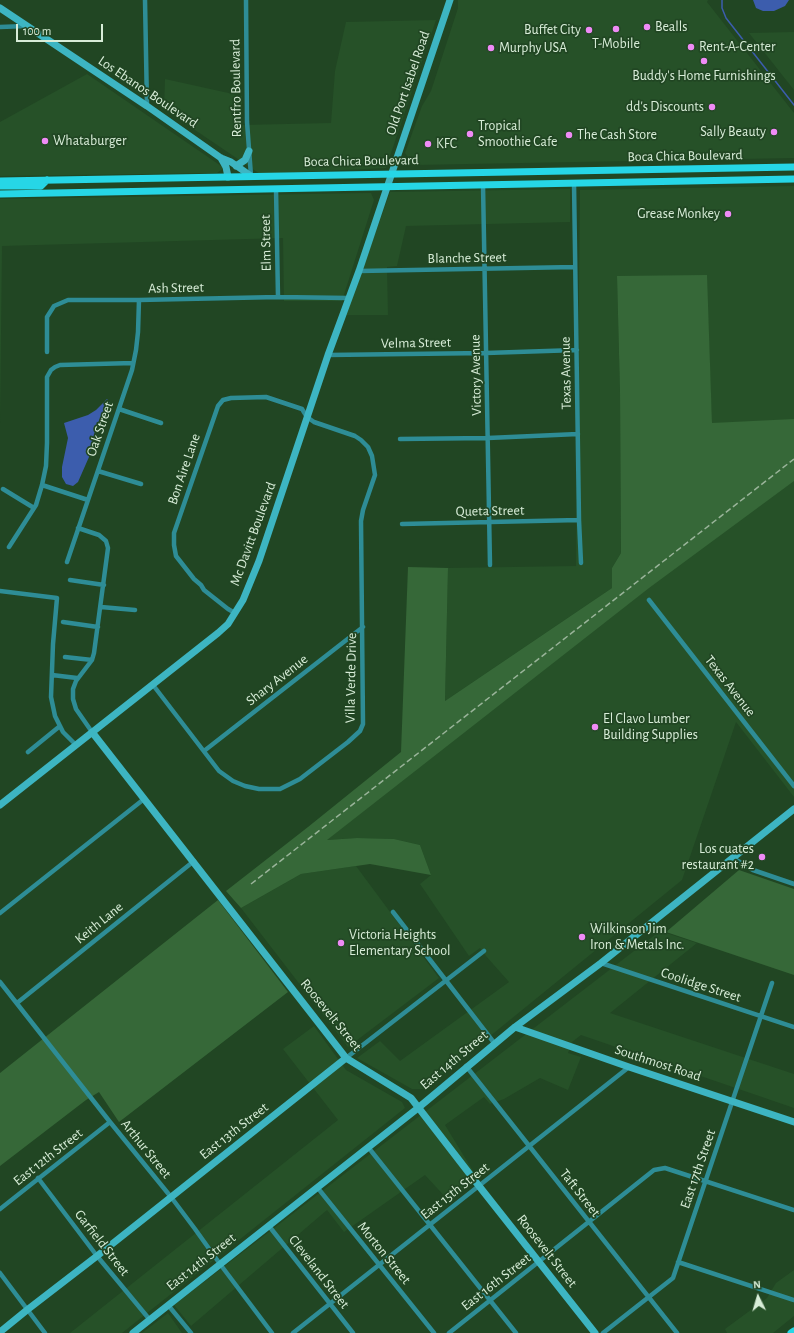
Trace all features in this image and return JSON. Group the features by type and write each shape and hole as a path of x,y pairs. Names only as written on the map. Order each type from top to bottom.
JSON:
{"main road":[{"name":"Boca Chica Boulevard","path":"0,181 794,167"},
{"name":"Boca Chica Boulevard","path":"0,194 794,179"},
{"path":"0,186 41,186 47,180"}],"street":[{"path":"145,0 147,106"},
{"name":"Rentfro Boulevard","path":"246,0 247,122 251,176"},
{"name":"Old Port Isabel Road","path":"391,174 450,0"},
{"name":"Los Ebanos Boulevard","path":"0,8 147,106 221,158 231,162 251,176"},
{"path":"0,27 27,26"},
{"path":"236,166 245,160 249,151"},
{"path":"221,158 226,167 228,177"},
{"name":"Mc Davitt Boulevard","path":"0,804 218,633 228,624 235,613 243,600 259,561 391,174"},
{"name":"Texas Avenue","path":"574,183 579,520 581,563"},
{"name":"Victory Avenue","path":"483,185 490,565"},
{"name":"Elm Street","path":"276,189 278,297"},
{"name":"Blanche Street","path":"359,271 575,267"},
{"name":"Ash Street","path":"47,352 47,317 54,306 68,300 278,297 348,298"},
{"name":"Oak Street","path":"67,562 133,363 138,332 139,300"},
{"name":"Velma Street","path":"328,355 577,350"},
{"path":"9,547 34,508 42,486 46,466 47,377 51,370 60,365 133,363"},
{"name":"Bon Aire Lane","path":"235,613 204,590 194,579 176,556 174,545 174,533 218,406 223,400 231,398 266,397 302,409 307,417"},
{"path":"119,409 161,423"},
{"name":"Villa Verde Drive","path":"153,685 219,771 233,781 245,786 268,790 280,789 300,779 342,747 360,731 363,724 361,521 363,510 375,475 372,456 368,447 355,436 314,422 307,417"},
{"path":"400,439 488,438 578,434"},
{"path":"98,471 141,484"},
{"path":"42,486 88,500"},
{"path":"3,489 34,508"},
{"name":"Queta Street","path":"402,524 579,520"},
{"path":"78,528 100,535 106,541 108,553 94,653 92,660 77,678 73,689 73,699 76,709 92,732"},
{"path":"70,580 104,585"},
{"path":"0,591 57,598 51,697 55,716 63,732 76,745"},
{"name":"Texas Avenue","path":"649,600 794,786"},
{"path":"101,607 135,610"},
{"path":"63,622 98,627"},
{"name":"Shary Avenue","path":"204,751 363,627"},
{"path":"65,656 92,660"},
{"path":"52,675 77,678"},
{"path":"28,752 60,726"},
{"name":"Roosevelt Street","path":"92,732 346,1058 411,1098 595,1333"},
{"path":"0,913 144,799"},
{"name":"East 14th Street","path":"133,1333 418,1108 466,1066 515,1027 601,964 794,809"},
{"path":"733,858 753,870 794,884"},
{"name":"Keith Lane","path":"17,1002 194,861"},
{"path":"393,912 446,979 494,1044"},
{"name":"East 13th Street","path":"0,1332 446,979 484,951"},
{"name":"Coolidge Street","path":"601,964 794,1027"},
{"name":"Arthur Street","path":"0,983 17,1002 110,1122 171,1197 272,1333"},
{"name":"East 17th Street","path":"603,1333 672,1278 772,983"},
{"name":"Southmost Road","path":"515,1027 794,1122"},
{"name":"Taft Street","path":"466,1066 676,1333"},
{"name":"East 15th Street","path":"293,1333 630,1067"},
{"name":"East 12th Street","path":"0,1209 110,1122"},
{"path":"368,1147 516,1333"},
{"name":"East 16th Street","path":"449,1333 654,1170 665,1168 705,1181"},
{"name":"Garfield Street","path":"38,1178 97,1256 150,1320"},
{"path":"705,1181 794,1210"},
{"name":"Morton Street","path":"317,1187 434,1333"},
{"name":"Cleveland Street","path":"268,1226 353,1333"},
{"path":"678,1262 794,1300"},
{"path":"0,1273 45,1333"},
{"path":"168,1305 191,1333"}],"shaded area":[{"path":"458,0 708,0 707,2 794,113 794,158 414,165 405,153 422,106 431,91 458,8"},
{"path":"436,20 386,168 260,174 164,109 165,79 242,96 242,125 331,123 335,71 346,22"},
{"path":"794,32 794,90 749,33"},
{"path":"87,74 224,168 217,173 0,176 0,122"},
{"path":"794,186 794,425 712,427 708,319 617,276 620,392 621,553 612,568 612,588 445,701 448,568 576,566 580,190"},
{"path":"570,189 570,222 406,226 397,266 387,267 388,315 346,315 390,192"},
{"path":"371,193 374,200 342,301 284,301 283,238 2,246 0,423 0,199"},
{"path":"707,275 712,423 794,419 794,481 649,588 327,840 357,838 394,839 420,845 431,875 370,864 301,874 241,908 226,891 401,752 408,567 448,568 445,701 612,588 612,568 621,553 620,392 617,276"},
{"path":"794,480 794,797 736,722 682,880 425,1089 412,1089 357,1058 380,1041 400,1061 509,982 480,948 469,956 420,884 431,875 420,845 394,839 357,838 326,840 504,699 657,581"},
{"name":"Victoria Heights Elementary School","path":"356,866 439,978 348,1047 241,908 301,874"},
{"path":"739,870 794,889 794,975 666,932"},
{"path":"218,900 288,992 119,1122 99,1092 86,1100 0,1166 0,1073"},
{"path":"660,931 697,943 610,1013 794,1074 794,1108 581,1035 572,1042 568,1053 581,1057 568,1090 540,1078 504,1099 490,1104 484,1097 445,1125 478,1179 449,1201 425,1175 344,1232 327,1210 191,1326 174,1305"},
{"path":"314,1026 346,1070 402,1102 405,1108 122,1333 70,1333 338,1120 283,1049"},
{"path":"794,1270 794,1316 773,1333 727,1333 725,1329 767,1298 776,1283"},
{"path":"168,1313 182,1333 142,1333"}],"water":[{"path":"753,0 789,0 785,6 774,11 763,11 756,8"},
{"path":"107,399 110,403 103,414 101,423 95,431 89,457 78,482 73,486 66,484 62,477 62,467 68,438 64,423 88,415 96,410"}],"waterway":[{"path":"722,0 722,8 726,18 794,105"}],"railway":[{"path":"251,884 794,459"}],"place":[{"name":"Bealls","path":"647,27"},
{"name":"T-Mobile","path":"616,29"},
{"name":"Buffet City","path":"589,30"},
{"name":"Rent-A-Center","path":"691,47"},
{"name":"Murphy USA","path":"491,48"},
{"name":"Buddy's Home Furnishings","path":"704,61"},
{"name":"dd's Discounts","path":"712,107"},
{"name":"Sally Beauty","path":"774,132"},
{"name":"Tropical Smoothie Cafe","path":"470,134"},
{"name":"The Cash Store","path":"569,135"},
{"name":"Whataburger","path":"45,141"},
{"name":"KFC","path":"428,144"},
{"name":"Grease Monkey","path":"728,214"},
{"name":"El Clavo Lumber Building Supplies","path":"595,727"},
{"name":"Los cuates restaurant #2","path":"762,857"},
{"name":"Wilkinson Jim Iron & Metals Inc.","path":"582,937"},
{"name":"Victoria Heights Elementary School","path":"341,943"}]}
